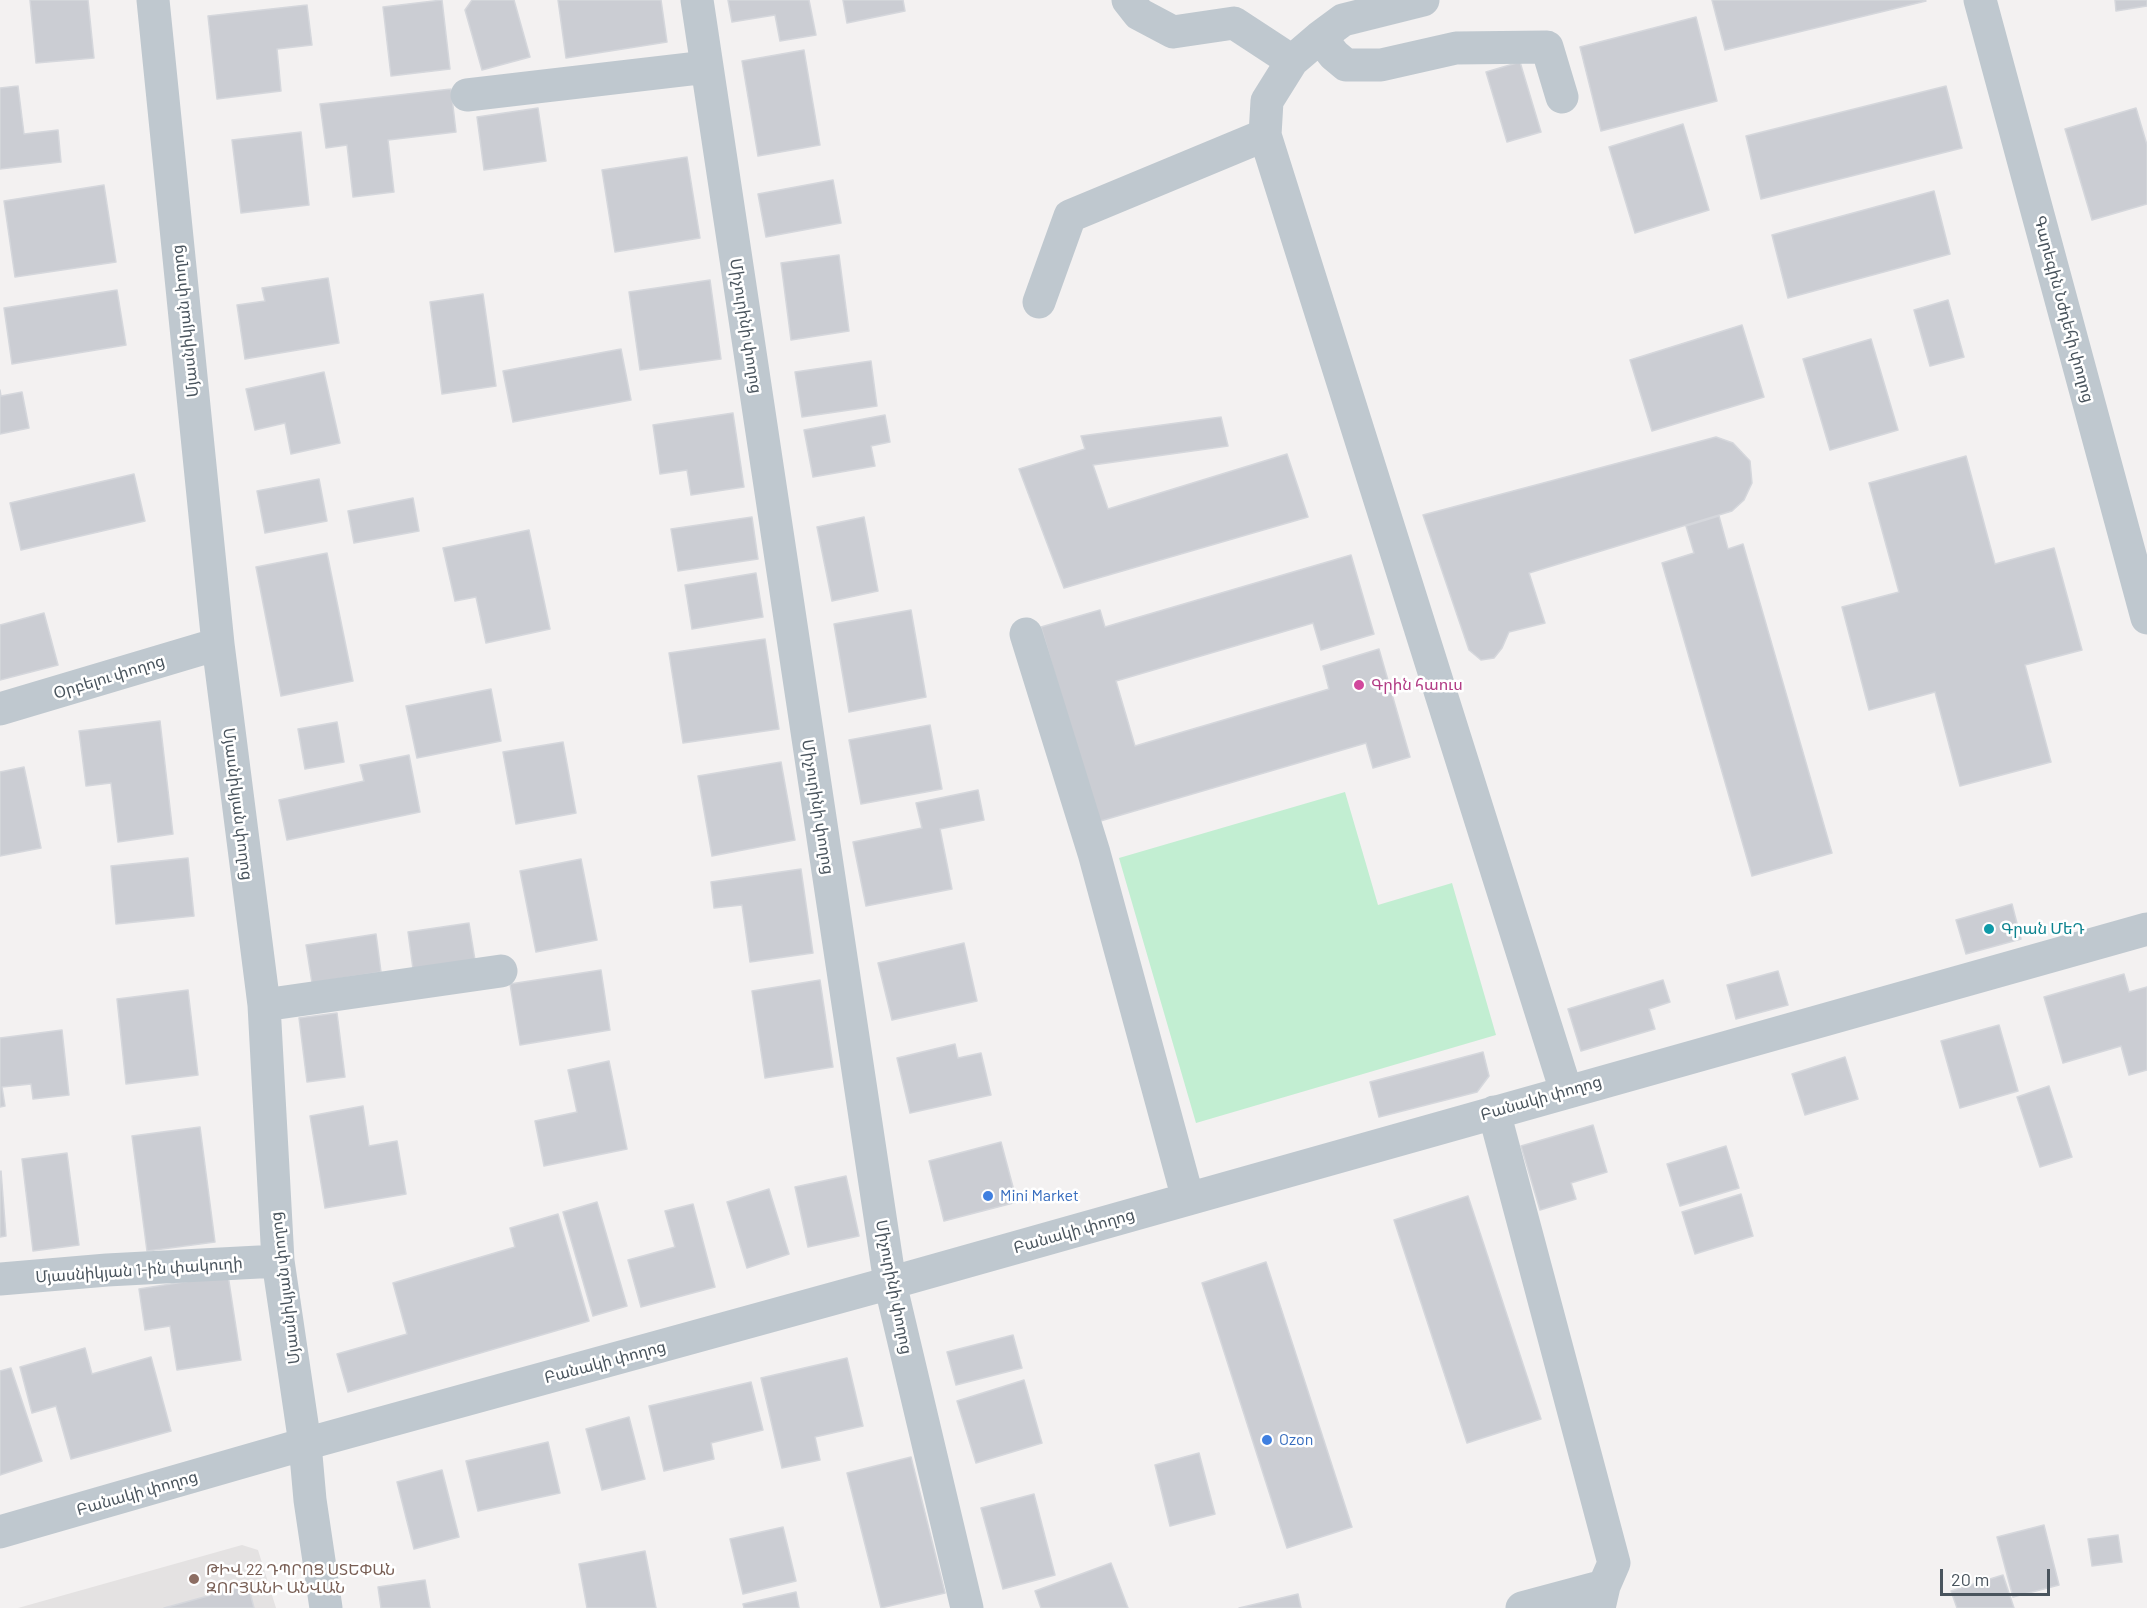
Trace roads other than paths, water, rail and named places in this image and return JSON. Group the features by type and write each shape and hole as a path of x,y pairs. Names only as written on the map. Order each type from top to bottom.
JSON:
{"street":[{"name":"Մյասնիկյան փողոց","path":"153,0 218,644 264,1005 278,1261 326,1608"},
{"name":"Միչուրինի փողոց","path":"697,0 890,1283 967,1608"},
{"path":"1128,0 1139,14 1173,32 1234,22 1292,61"},
{"path":"1423,0 1343,20 1320,37 1292,61 1267,101 1265,135 1566,1091"},
{"name":"Գարեգին Նժդեհի փողոց","path":"1980,0 2147,618"},
{"path":"1320,37 1334,55 1346,65 1381,65 1456,48 1547,47 1562,97"},
{"path":"467,95 707,67"},
{"path":"1039,302 1070,216 1265,135"},
{"path":"1026,634 1094,853 1188,1199"},
{"name":"Օրբելու փողոց","path":"0,710 218,644"},
{"name":"Բանակի փողոց","path":"0,1532 305,1444 890,1283 2147,929"},
{"path":"264,1005 501,971"},
{"path":"1494,1112 1614,1563 1602,1597 1522,1608"},
{"name":"Մյասնիկյան 1-ին փակուղի","path":"0,1279 106,1270 278,1261"}],"place":[{"name":"Գրին հաուս","path":"1359,685"},
{"name":"Գրան ՄեԴ","path":"1989,929"},
{"name":"Mini Market","path":"988,1196"},
{"name":"Ozon","path":"1267,1440"},
{"name":"ԹԻՎ 22 ԴՊՐՈՑ ՍՏԵՓԱՆ ԶՈՐՅԱՆԻ ԱՆՎԱՆ","path":"194,1579"}]}
